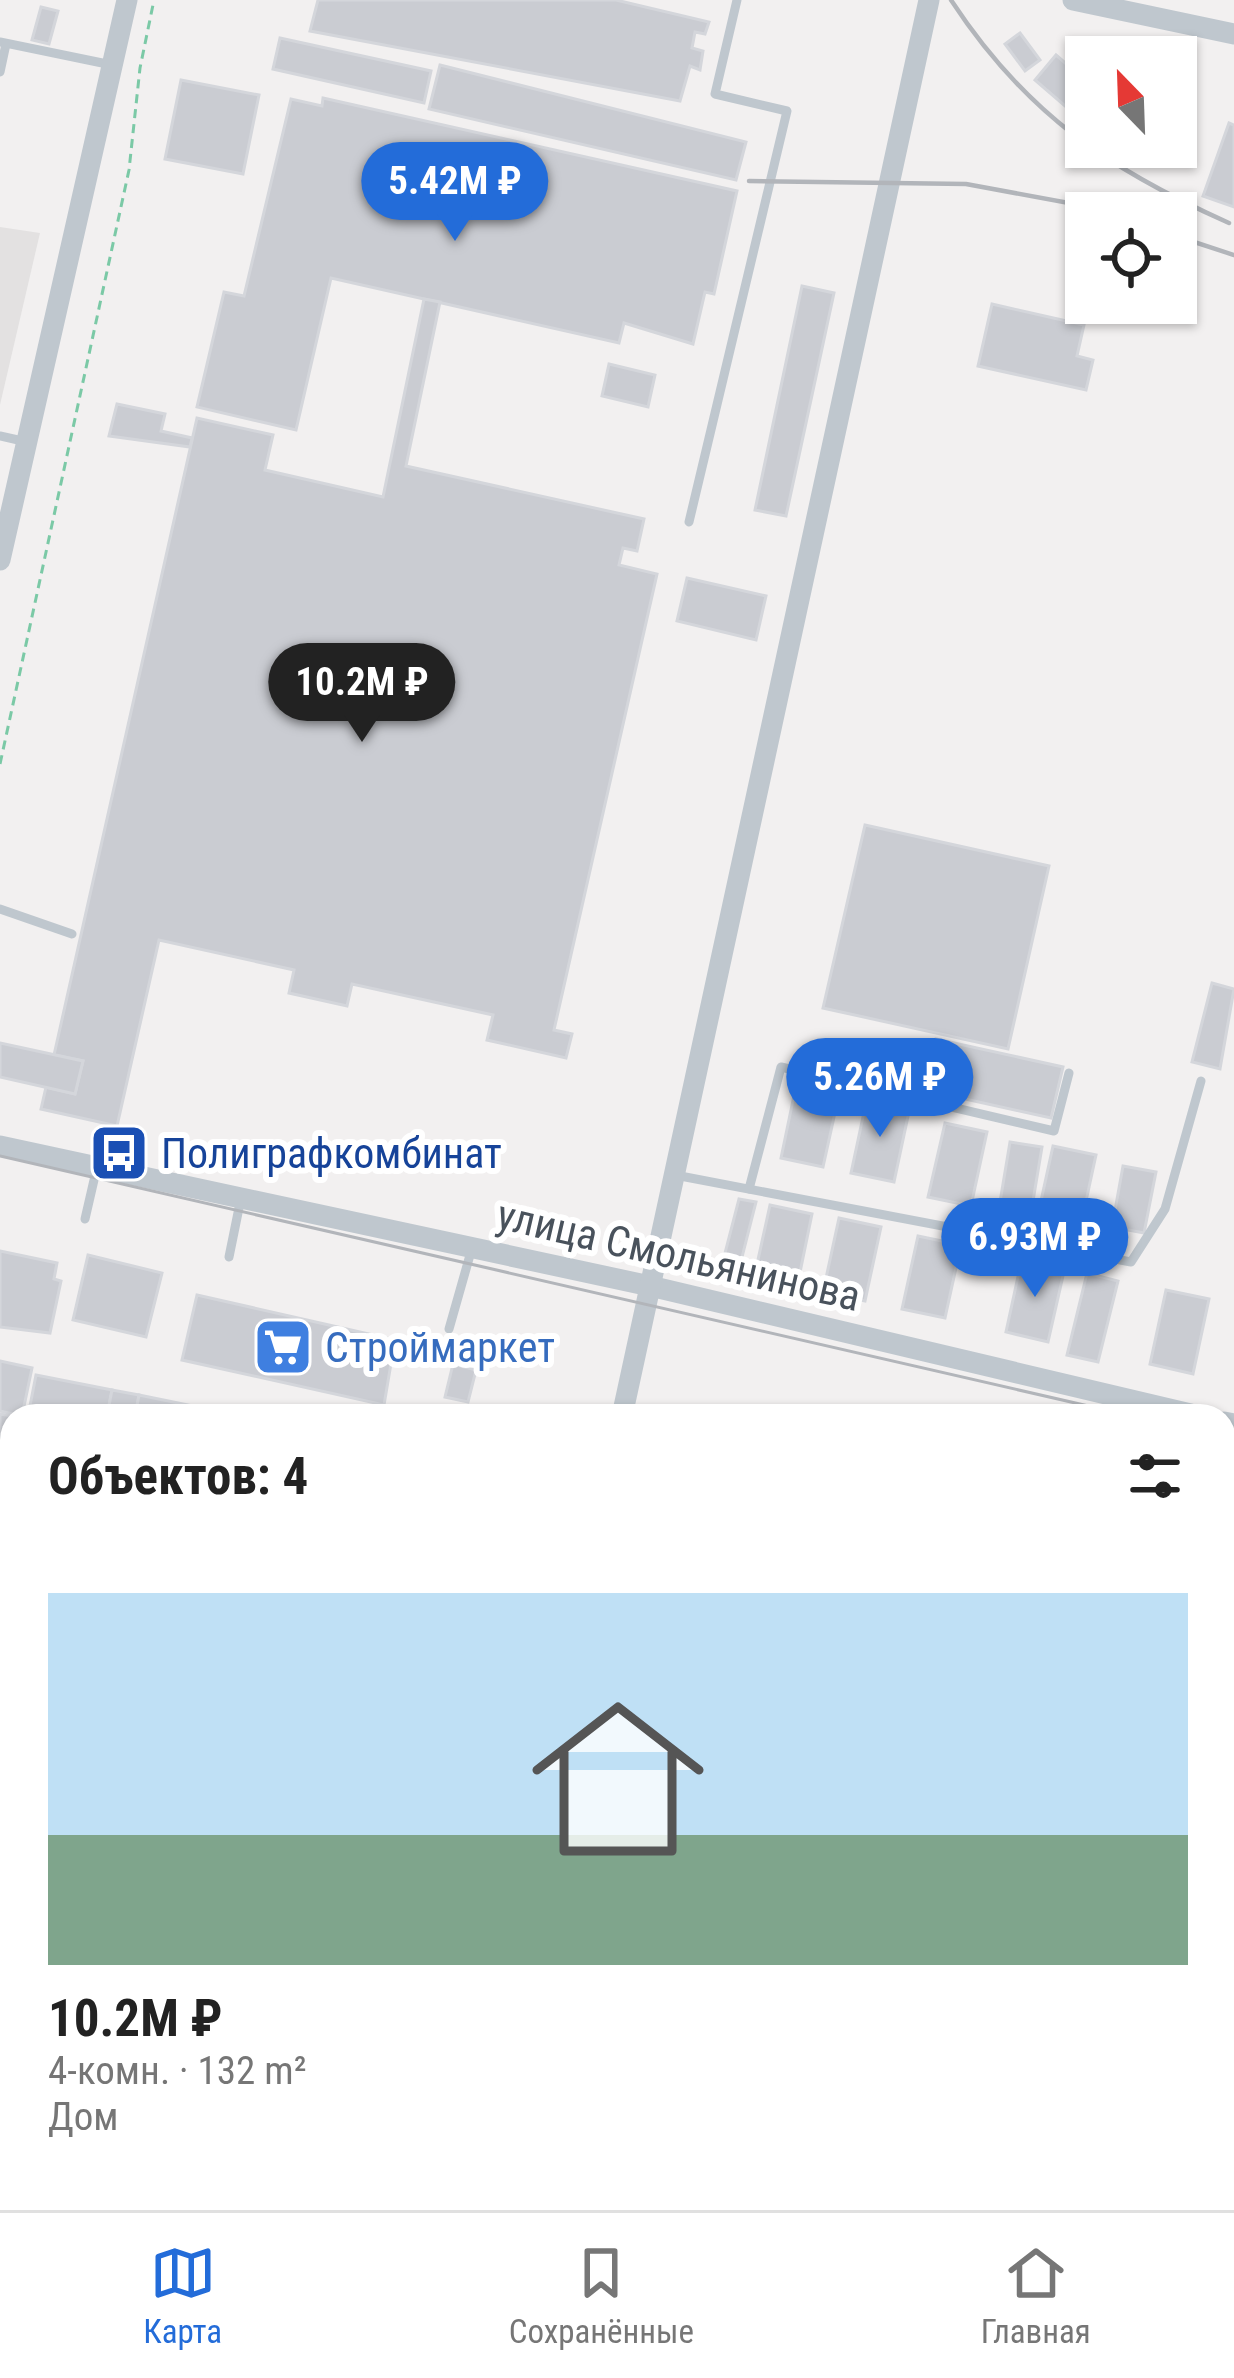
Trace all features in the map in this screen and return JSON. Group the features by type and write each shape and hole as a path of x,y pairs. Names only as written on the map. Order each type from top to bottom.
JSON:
{"street":[{"path":"0,560 127,0"},
{"path":"625,1404 929,0"},
{"path":"1073,0 1234,34"},
{"name":"улица Смольянинова","path":"0,1146 650,1286 1148,1404"}],"lane":[{"path":"689,522 787,111 715,94 737,0"},
{"path":"0,73 3,43 112,65"},
{"path":"0,436 27,442"},
{"path":"0,909 72,934"},
{"path":"749,1189 782,1067 1054,1131 1069,1072"},
{"path":"674,1175 1131,1262 1166,1208 1201,1081"},
{"path":"85,1219 97,1167"},
{"path":"229,1257 241,1198"},
{"path":"449,1329 472,1248"}],"path":[{"path":"0,764 129,170 140,68 154,0"}],"shaded area":[{"path":"0,227 40,233 0,405"}],"building":[{"path":"318,0 616,0 709,22 705,34 695,32 692,48 703,51 700,70 690,66 680,101 310,31"},
{"path":"41,7 58,11 49,44 32,40"},
{"path":"1020,33 1040,60 1025,71 1005,44"},
{"path":"280,38 431,71 424,103 273,69"},
{"path":"1056,55 1065,63 1065,106 1035,80"},
{"path":"440,65 746,142 736,180 429,109"},
{"path":"181,80 259,95 243,174 165,159"},
{"path":"323,98 737,191 714,294 705,292 693,344 624,323 619,343 331,278 296,430 197,407 224,292 244,296 291,99 322,106"},
{"path":"1229,123 1234,125 1234,207 1203,196"},
{"path":"802,286 834,293 786,516 755,510"},
{"path":"424,299 440,302 406,466 644,519 637,551 623,548 619,565 657,574 554,1030 572,1034 566,1058 487,1040 493,1015 352,984 347,1006 289,993 294,970 159,940 117,1126 41,1109 46,1087 75,1094 83,1061 54,1055 197,418 273,435 265,470 383,497"},
{"path":"992,304 1084,325 1077,356 1093,360 1086,390 978,366"},
{"path":"609,364 655,375 648,407 602,396"},
{"path":"117,404 165,414 161,431 192,438 190,447 109,436"},
{"path":"687,578 766,596 756,640 677,621"},
{"path":"865,825 1049,866 1008,1049 823,1008"},
{"path":"1212,983 1234,989 1220,1069 1192,1062"},
{"path":"936,1039 1063,1067 1051,1118 925,1090"},
{"path":"0,1043 83,1061 75,1094 0,1077"},
{"path":"797,1081 840,1090 823,1167 781,1158"},
{"path":"867,1098 910,1107 894,1182 851,1173"},
{"path":"945,1123 987,1132 971,1206 928,1197"},
{"path":"1010,1142 1042,1147 1030,1219 998,1214"},
{"path":"1053,1146 1096,1155 1080,1229 1037,1219"},
{"path":"1123,1166 1156,1172 1144,1233 1112,1227"},
{"path":"739,1199 756,1202 740,1265 723,1261"},
{"path":"770,1205 812,1214 797,1287 754,1278"},
{"path":"839,1218 881,1227 865,1301 823,1292"},
{"path":"918,1236 961,1245 945,1318 902,1309"},
{"path":"0,1251 57,1263 54,1279 61,1281 50,1333 0,1327"},
{"path":"88,1255 162,1273 146,1337 73,1320"},
{"path":"1022,1258 1065,1267 1048,1342 1006,1332"},
{"path":"1087,1273 1118,1281 1098,1362 1067,1355"},
{"path":"1166,1290 1209,1299 1193,1374 1150,1364"},
{"path":"197,1295 395,1340 384,1404 182,1360"},
{"path":"0,1361 32,1368 24,1404 0,1404"},
{"path":"453,1364 476,1370 468,1402 445,1397"},
{"path":"36,1375 112,1390 109,1404 30,1404"},
{"path":"112,1390 139,1395 137,1404 109,1404"},
{"path":"139,1395 183,1404 137,1404"}],"tram line":[{"path":"0,1156 1080,1404"}],"railway":[{"path":"951,0 1009,75 1072,134 1145,181 1229,223"},
{"path":"749,181 966,184 1065,202"},
{"path":"1197,243 1234,255"}],"place":[{"name":"Полиграфкомбинат","path":"119,1153"},
{"name":"Строймаркет","path":"283,1347"}]}
